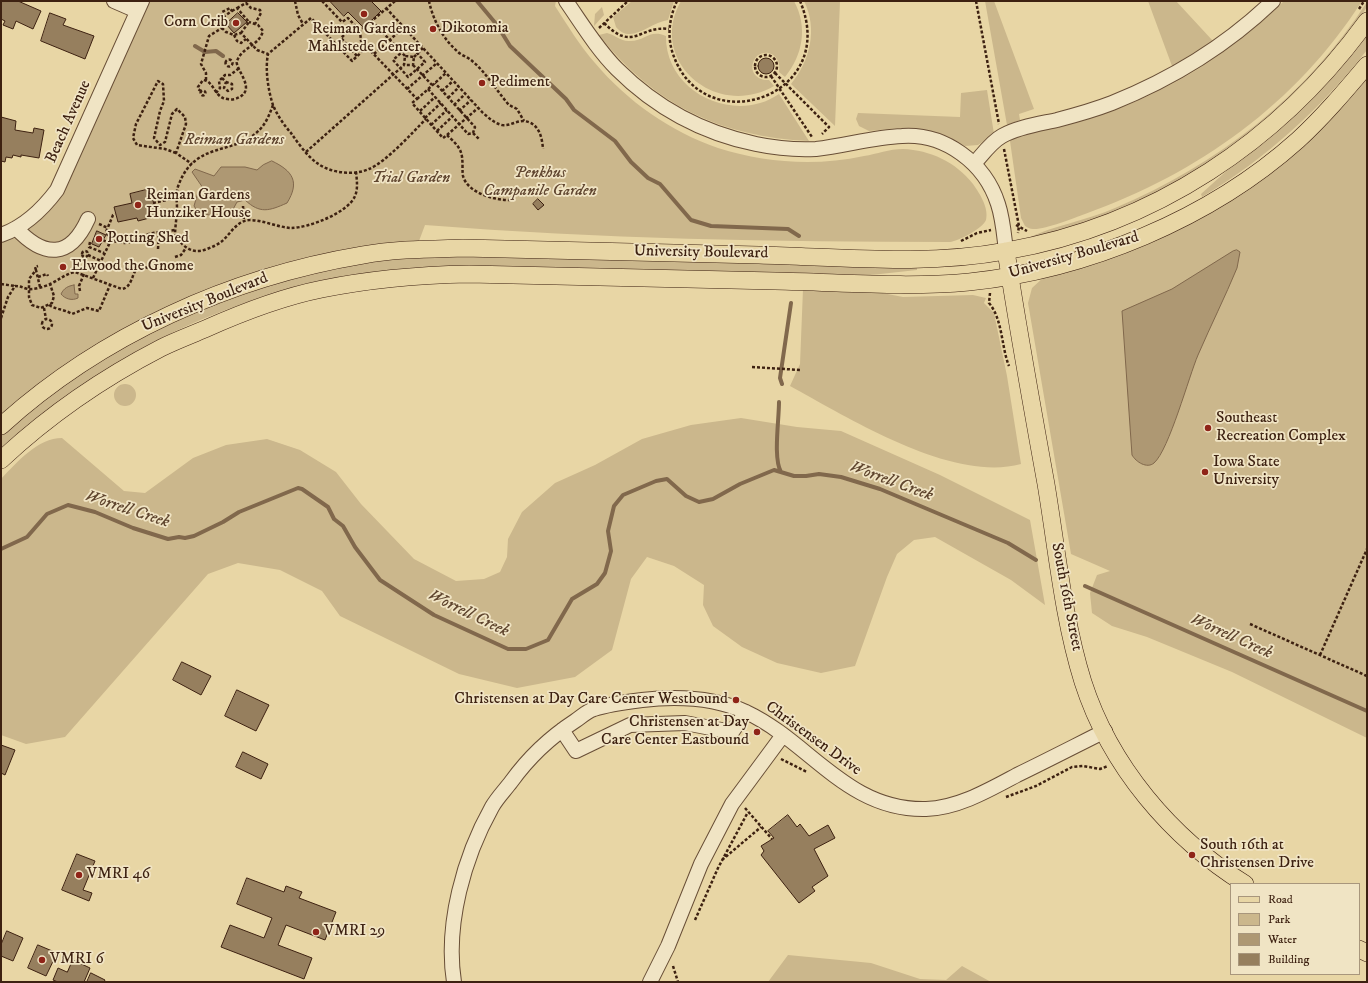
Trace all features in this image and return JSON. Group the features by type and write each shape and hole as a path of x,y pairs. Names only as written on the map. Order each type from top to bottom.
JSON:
{"main road":[{"name":"University Boulevard","path":"1,426 60,378 103,350 147,326 211,297 269,276 365,254 416,249 463,248 915,259 1006,251 1087,231 1138,211 1187,186 1224,163 1278,121 1348,47 1362,16"},
{"name":"University Boulevard","path":"1,460 34,431 75,399 162,348 239,314 275,301 322,289 360,282 417,275 469,274 917,284 965,282 1010,276 1056,265 1158,231 1246,181 1297,140 1332,106 1367,65"},
{"name":"South 16th Street","path":"1006,251 1071,634 1084,682 1104,731 1124,765 1147,799 1180,835 1217,866 1243,883"}],"street":[{"path":"114,1 139,6"},
{"path":"566,1 606,57 635,85 683,118 713,132 756,144 793,148 815,149 898,136 925,137 950,146 962,153 985,177 998,203 1006,251"},
{"path":"974,164 1002,136 1024,128 1078,114 1112,102 1143,89 1191,65 1232,37 1273,1"},
{"name":"Beach Avenue","path":"1,236 16,228 46,204 57,190 139,6"},
{"path":"16,228 29,242 41,249 54,250 70,246 80,235 94,224"},
{"name":"Christensen Drive","path":"454,982 453,937 457,902 466,867 478,836 493,805 539,748 562,730 592,710 628,701 660,698 690,697 723,704 746,712 783,735 814,761 862,794 900,807 927,809 957,803 984,792 1104,731"},
{"path":"562,730 576,751 630,725 685,723 732,732 746,712"},
{"path":"650,982 669,942 701,864 732,804 783,735"}],"path":[{"path":"295,1 298,15 303,24"},
{"path":"322,1 342,22 348,18 355,25 360,31 362,41 416,99"},
{"path":"360,31 395,1"},
{"path":"429,1 431,11 451,46 470,60 509,105 517,109 524,121 538,128 541,134 543,149"},
{"path":"597,31 628,1"},
{"path":"677,1 669,29 671,47 676,62 684,76 695,87 708,95 724,101 739,102 755,100 780,89 786,84 800,65 808,39 807,26 800,1"},
{"path":"976,1 1000,128"},
{"path":"1362,16 1364,1"},
{"path":"246,39 240,43 234,35 220,26 223,17 222,12 230,8 232,11 246,3 251,8 260,10 261,13 256,24"},
{"path":"206,80 211,84 216,93 225,99 234,99 245,91 246,83 244,76 234,65 240,56 261,38 263,31 262,28 256,24 249,22 237,8"},
{"path":"386,8 478,108 492,121 508,125 524,121"},
{"path":"367,47 352,61 311,18 268,54 268,84 273,106 281,120 306,152 317,163 330,170 356,172 369,169 379,163 442,103"},
{"path":"372,21 405,56 414,57"},
{"path":"234,35 241,33 249,22"},
{"path":"604,23 618,34 631,38 655,28 669,29"},
{"path":"355,25 341,38 357,56"},
{"path":"374,54 404,27"},
{"path":"206,80 206,73 201,62 212,33 222,28"},
{"path":"241,33 257,50 268,54"},
{"path":"410,45 417,53 425,62 408,77 393,60 410,45"},
{"path":"413,66 414,57 423,48"},
{"path":"765,55 775,59 777,66 775,73 771,76 762,76 756,72 755,65 758,58 765,55"},
{"path":"306,152 394,75 404,65 405,56"},
{"path":"407,89 437,63"},
{"path":"404,65 413,66 442,91 475,127 473,133"},
{"path":"216,93 220,88 219,81 238,69"},
{"path":"446,73 412,103 431,125 443,138 478,108"},
{"path":"771,76 814,140 829,127 775,73"},
{"path":"222,78 226,82"},
{"path":"201,91 198,89 198,85 206,80"},
{"path":"159,146 154,138 160,111 164,101 164,84 158,81 136,124 133,138 137,145 159,146 176,153 192,164"},
{"path":"442,91 454,81"},
{"path":"448,98 460,87"},
{"path":"428,89 468,134 473,133 479,139"},
{"path":"454,105 465,94"},
{"path":"420,111 436,97"},
{"path":"459,111 471,100"},
{"path":"273,106 262,128 244,141 208,152 196,159 179,183 176,198 177,209 175,236 186,248 191,251 200,252 210,248 221,242 239,224 248,220 292,228 309,226 343,209 354,198 357,189 356,172"},
{"path":"159,146 165,142 172,114 177,109 185,117 186,124 176,153"},
{"path":"431,125 447,110"},
{"path":"437,131 453,116"},
{"path":"446,135 457,145 462,155 463,177 470,186 480,193 493,198 513,200"},
{"path":"1003,145 1019,226 1017,235"},
{"path":"153,203 176,198"},
{"path":"243,206 244,222"},
{"path":"115,214 113,215 106,232 111,240 122,244 134,242 148,234 175,230"},
{"path":"990,223 991,235"},
{"path":"1011,225 1019,226 1032,232"},
{"path":"978,233 995,230"},
{"path":"158,249 159,232"},
{"path":"103,240 109,243"},
{"path":"93,278 111,240"},
{"path":"91,241 87,253 101,260"},
{"path":"88,247 104,253"},
{"path":"174,257 181,255 186,248"},
{"path":"38,266 35,267 36,270 29,279 28,290 32,304 37,308 44,308 52,303 54,296 50,284"},
{"path":"1,284 22,286 28,290 50,284 69,273 76,272 122,289 126,288 139,266 148,268"},
{"path":"129,267 135,271"},
{"path":"36,270 40,287"},
{"path":"38,277 47,274 48,276"},
{"path":"80,291 80,284 84,274"},
{"path":"49,305 74,314 87,308 99,311 110,285"},
{"path":"1,318 8,297 16,286"},
{"path":"44,308 46,319"},
{"path":"752,367 800,370"},
{"path":"1320,656 1367,549"},
{"path":"1250,624 1367,676"},
{"path":"774,755 801,769"},
{"path":"740,802 772,839"},
{"path":"695,920 720,862 748,812"},
{"path":"720,862 761,827"}],"green space":[{"name":"Reiman Gardens","path":"142,1 556,1 555,6 574,36 608,77 621,90 651,114 683,133 718,148 751,156 785,161 821,162 898,149 923,152 942,159 959,169 966,176 976,188 983,201 987,215 986,220 980,227 970,234 950,242 622,237 425,225 416,249 365,254 147,325 1,426 1,235 46,204"},
{"path":"632,1 674,1 668,20 628,34 622,32 616,27 613,17"},
{"path":"681,1 794,1 801,21 802,31 802,40 796,60 785,77 779,72 779,62 774,55 766,53 757,56 754,60 752,69 756,76 764,80 769,80 774,86 752,95 730,95 710,90 693,78 680,63 673,44 673,23"},
{"path":"804,1 840,1 835,126 791,84 803,65 810,44 811,23"},
{"path":"985,1 994,1 1034,109 1019,114 1020,120 1007,125"},
{"path":"1148,1 1176,1 1213,41 1172,66"},
{"path":"1284,1 1362,1 1336,38 1307,72 1275,103 1242,131 1205,156 1167,178 1127,197 1085,214 1044,228 1032,229 1025,226 1021,218 1010,141 1026,134 1071,124 1097,116 1149,96 1197,69 1220,54 1264,20"},
{"path":"1367,2 1367,7 1342,42 1315,74 1285,104 1218,156 1182,179 1144,199 1105,216 1076,226 1026,239 1048,230 1115,208 1190,171 1224,149 1257,124 1316,68 1343,36"},
{"path":"602,7 604,15 594,26 595,14"},
{"path":"1367,32 1367,50 1331,92 1311,112 1249,166 1202,197 1201,194 1233,165 1284,125 1312,98"},
{"path":"607,33 627,41 640,39 655,34 666,36 669,56 677,73 689,87 705,98 723,104 742,106 761,103 779,94 809,141 747,133 718,124 692,113 666,98 643,81 620,59 599,35"},
{"name":"Southeast Recreation Complex","path":"1367,73 1367,738 1232,672 1147,637 1112,626 1092,613 1090,593 1097,575 1110,571 1071,554 1028,303 1032,288 1044,277 1192,220"},
{"path":"987,90 994,134 978,145 965,146 925,130 899,128 869,131 859,126 856,119 858,113 960,117 961,93"},
{"path":"448,255 917,265 917,270 871,275 466,266 400,270 336,279 275,294 216,314 159,339 105,370 52,407 1,450 1,435 19,419 85,369 181,316 293,276 378,260"},
{"path":"803,289 872,291 903,297 973,295 986,298 984,303 994,313 1007,376 1021,464 994,467 964,464 933,456 871,430 790,386 800,364"},
{"path":"121,384 129,384 136,391 136,399 129,406 121,406 114,399 114,391"},
{"path":"741,418 797,427 841,431 940,475 1030,520 1045,605 1011,580 935,537 914,540 897,554 887,577 855,666 821,673 777,663 742,647 713,626 703,605 704,585 674,566 647,557 631,579 612,650 575,677 517,688 459,674 340,616 322,591 280,570 238,563 208,574 65,737 26,744 1,735 1,479 28,452 45,442 62,438 124,491 145,493 193,458 226,445 267,439 300,450 336,472 361,504 414,559 456,581 484,579 500,572 507,557 508,539 522,512 555,483 595,465 642,439 691,425"},
{"path":"788,955 871,963 920,979 946,980 962,966 991,982 768,982"}],"water":[{"path":"272,161 289,173 294,183 291,196 287,203 265,210 255,208 245,200 237,202 231,213 220,218 198,212 194,206 198,192 203,188 192,172 195,169 214,176 221,167 245,167 257,170 263,165"},
{"path":"1237,250 1240,252 1237,268 1198,355 1166,444 1154,463 1151,465 1142,464 1132,455 1122,311 1172,289 1233,251"},
{"path":"74,285 75,294 78,294 78,298 69,299 61,294 63,290"}],"building":[{"path":"1,1 18,1 41,11 33,29 16,21 13,29 3,25 5,21 1,19"},
{"name":"Reiman Gardens Mahlstede Center","path":"330,1 371,1 381,11 364,28 348,12 344,16"},
{"path":"50,13 66,19 63,25 94,36 85,59 41,41"},
{"name":"Corn Crib","path":"238,13 247,22 234,33 226,24"},
{"path":"763,58 769,58 774,63 772,72 769,74 763,74 758,69 758,63"},
{"path":"1,117 16,121 15,130 33,133 34,128 44,130 39,158 13,155 12,158 6,157 5,162 1,161"},
{"name":"Reiman Gardens Hunziker House","path":"150,189 157,216 138,221 137,218 118,222 114,207 132,203 130,194"},
{"path":"538,199 544,205 538,210 533,204"},
{"name":"Potting Shed","path":"97,231 106,235 99,247 92,244"},
{"path":"182,662 211,676 201,695 173,680"},
{"path":"237,690 269,705 256,731 225,716"},
{"path":"1,745 15,750 5,775 1,773"},
{"path":"243,752 268,764 261,779 236,767"},
{"path":"788,815 797,827 800,824 809,836 828,825 835,838 814,849 828,876 812,887 815,891 799,903 761,855 764,851 761,846 774,838 768,831"},
{"name":"VMRI 46","path":"77,854 95,861 83,890 92,893 89,901 62,890"},
{"name":"VMRI 29","path":"247,878 284,892 286,886 302,892 299,898 336,912 325,940 286,925 278,945 312,958 304,979 221,947 230,925 264,938 272,918 237,904"},
{"path":"7,931 23,938 13,961 1,956 1,945"},
{"name":"VMRI 6","path":"38,945 57,953 46,976 28,968"},
{"path":"73,960 90,968 84,982 58,982 53,980 58,968 67,972"},
{"path":"91,973 105,980 104,982 87,982"}],"waterway":[{"path":"477,1 497,25 510,46 566,99 574,110 615,141 631,162 648,178 660,184 691,220 711,226 788,229 799,236"},
{"path":"195,46 205,52 216,51 223,56"},
{"path":"782,384 780,378 791,303"},
{"path":"779,402 777,458 781,472"},
{"name":"Worrell Creek","path":"1,549 27,537 47,514 68,505 95,512 133,528 168,539 179,537 185,538 194,536 223,522 239,512 298,488 302,489 328,507 334,519 343,526 355,547 380,580 434,615 508,649 526,649 548,640 572,599 597,584 605,573 611,551 608,531 614,506 623,495 656,481 667,479 686,496 699,502 713,499 740,484 774,470 794,476 819,474 841,477 880,489 1008,543 1036,560"},
{"name":"Worrell Creek","path":"1085,586 1367,711"}],"place":[{"name":"Reiman Gardens Mahlstede Center","path":"364,14"},
{"name":"Corn Crib","path":"236,23"},
{"name":"Dikotomia","path":"433,29"},
{"name":"Pediment","path":"482,83"},
{"name":"Reiman Gardens Hunziker House","path":"138,205"},
{"name":"Potting Shed","path":"99,239"},
{"name":"Elwood the Gnome","path":"63,267"},
{"name":"Southeast Recreation Complex","path":"1208,428"},
{"name":"Iowa State University","path":"1205,472"},
{"name":"Christensen at Day Care Center Westbound","path":"736,700"},
{"name":"Christensen at Day Care Center Eastbound","path":"757,732"},
{"name":"South 16th at Christensen Drive","path":"1192,855"},
{"name":"VMRI 46","path":"79,875"},
{"name":"VMRI 29","path":"316,932"},
{"name":"VMRI 6","path":"42,960"}],"park label":[{"name":"Trial Garden","path":"411,179"},
{"name":"Penkhus Campanile Garden","path":"540,183"}]}
